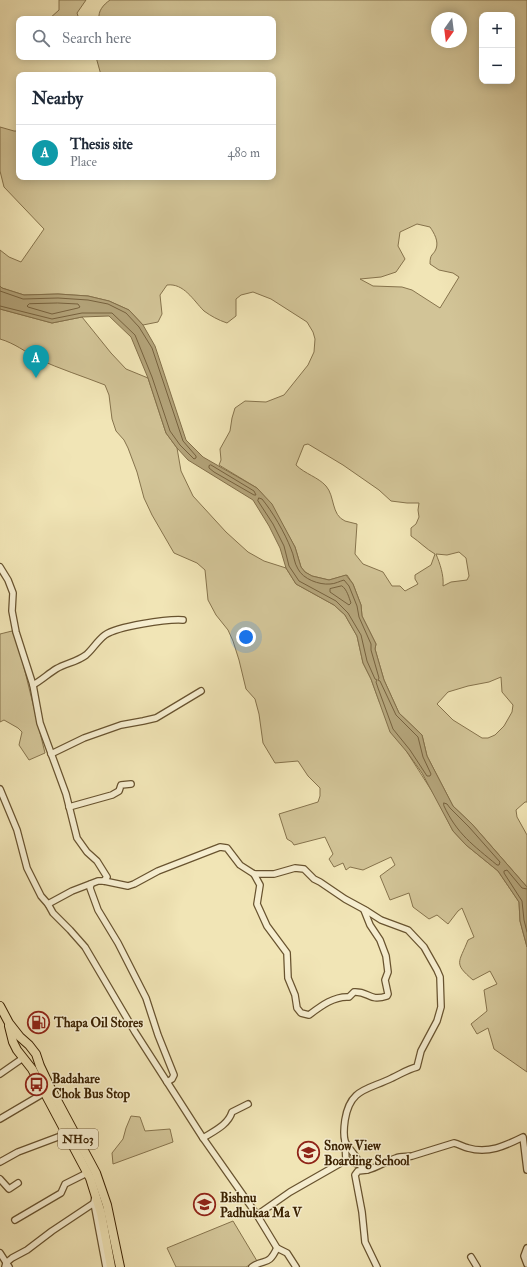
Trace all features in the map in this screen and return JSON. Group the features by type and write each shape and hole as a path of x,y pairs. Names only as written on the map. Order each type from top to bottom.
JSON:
{"highway":[{"name":"NH03","path":"0,1006 9,1023 36,1054 48,1084 96,1173 107,1205 120,1267"},
{"path":"9,1023 13,1042 23,1058 29,1064 87,1173 96,1193 103,1221 111,1267"}],"street":[{"path":"0,567 8,580 13,593 12,611 16,632 34,685 40,723 66,794 77,838 87,852 97,861 107,877 104,881"},
{"path":"34,685 57,668 72,663 87,654 98,640 108,634 134,625 183,620"},
{"path":"51,754 84,738 121,725 156,718 201,692"},
{"path":"69,807 112,795 119,791 121,785 131,784"},
{"path":"0,789 17,830 27,868 41,896 54,914 85,947 135,1032 203,1138 257,1215 277,1248 287,1253 296,1267"},
{"path":"48,904 72,891 104,881 128,886 158,871 220,847 227,848 240,865 254,874 260,885 257,904 267,926 287,953 288,978 295,995 297,1008 301,1013 309,1015 335,998 340,996 349,997 354,992 361,992 374,999 387,996 388,994 385,980 388,972 386,956 380,940 370,925 364,910"},
{"path":"254,874 274,874 295,868 304,869 314,879 345,899 381,920 408,930 424,948 440,977 441,1007 437,1021 421,1050 417,1067 361,1091 348,1107 343,1132 346,1142 346,1160"},
{"path":"91,884 90,888 98,910 118,943 146,998 158,1035 174,1075 172,1079 167,1082"},
{"path":"0,1074 23,1058"},
{"path":"0,1119 44,1092"},
{"path":"203,1138 226,1123 230,1119 232,1112 248,1104"},
{"path":"0,1162 18,1152 66,1134"},
{"path":"377,1267 365,1242 362,1212 355,1175 358,1171 373,1169 398,1157 405,1158 454,1143 467,1148 484,1151 502,1147 523,1137 527,1170"},
{"path":"346,1142 360,1164 367,1170"},
{"path":"257,1215 290,1192 346,1160 360,1164"},
{"path":"15,1220 61,1193 65,1184 87,1173"},
{"path":"0,1179 9,1189 18,1183"},
{"path":"96,1193 94,1203 106,1267"},
{"path":"0,1253 7,1266 12,1258 27,1250 94,1203"},
{"path":"252,1267 272,1259 277,1248"},
{"path":"527,1248 524,1256 527,1264"},
{"path":"471,1258 477,1267"}],"shaded area":[{"path":"59,0 86,0 77,13 78,16 52,16 59,10"},
{"path":"110,0 527,0 527,802 516,810 517,817 527,835 527,887 472,824 453,806 427,756 422,735 399,713 384,680 375,649 376,644 362,616 361,605 353,584 347,575 329,580 312,576 305,572 301,567 295,547 271,504 257,488 219,465 221,460 220,449 230,431 235,408 245,401 266,402 284,395 308,365 314,352 315,339 307,322 271,299 253,292 241,295 236,299 236,316 227,323 204,311 183,289 173,285 167,285 160,295 162,314 158,322 143,325 129,310 109,301 88,296 58,294 24,295 0,286 0,250 9,257 21,262 44,229 4,187 0,171 0,127 16,131 16,180 276,180 276,72 100,72 97,60 276,60 276,16 99,16 100,11","holes":["417,224 430,227 437,243 430,264 439,270 453,273 459,277 440,308 412,290 402,287 373,286 360,279 381,277 396,272 405,259 398,246 400,232","308,444 343,465 379,490 391,501 419,503 419,517 416,524 411,528 411,536 435,554 431,565 415,575 415,579 418,584 405,591 400,586 392,586 383,572 363,564 355,554 357,524 345,521 341,518 335,510 331,495 326,486 296,465 304,445","459,552 466,558 469,576 467,580 451,582 443,586 442,574 436,554 447,555","501,677 502,692 513,705 512,712 504,726 495,735 488,738 482,738 453,720 437,704 448,692 489,682"]},
{"path":"0,309 52,323 82,317 126,369 148,378 166,433 177,448 181,471 193,496 226,532 248,552 264,561 286,568 296,584 334,605 345,615 357,636 363,663 379,701 407,752 435,796 453,831 466,845 498,871 519,902 520,921 527,947 527,1072 494,1049 488,1028 477,1034 471,1024 487,1011 484,990 497,984 490,971 473,980 460,966 460,958 468,940 474,937 462,908 448,924 437,915 429,919 413,907 409,893 390,900 380,876 395,865 391,857 363,870 350,867 346,870 343,863 334,867 329,859 333,854 325,837 294,845 287,839 279,814 318,802 320,788 308,776 298,761 275,763 263,743 259,714 255,699 246,689 233,641 228,630 216,615 208,600 205,570 197,563 174,553 152,515 144,498 137,472 128,448 124,440 116,431 112,419 109,395 105,385 46,363 15,345 0,339"},
{"path":"12,631 19,647 45,753 29,760 19,745 22,732 4,720 0,722 0,634"},
{"path":"131,1116 140,1117 145,1131 170,1129 173,1142 113,1164 112,1153 123,1139"},
{"path":"233,1221 257,1261 246,1267 176,1267 167,1248"}],"water":[{"path":"0,286 24,295 58,294 88,296 109,301 129,310 143,325 155,346 186,440 203,457 257,488 272,504 295,547 301,567 305,572 312,576 329,580 346,575 353,584 361,605 362,616 376,644 375,649 384,680 399,713 422,735 427,756 453,806 472,824 527,887 527,947 520,921 519,902 498,871 466,845 453,831 422,773 390,732 371,679 363,663 357,636 345,615 334,605 296,584 286,568 280,548 269,526 253,500 188,460 177,448 166,433 148,378 131,337 109,316 82,317 52,323 0,309"}],"place":[{"name":"Thesis site","path":"36,378"},
{"name":"Thapa Oil Stores","path":"38,1022"},
{"name":"Badahare Chok Bus Stop","path":"36,1085"},
{"name":"Snow View Boarding School","path":"308,1152"},
{"name":"Bishnu Padhukaa Ma V","path":"204,1204"}]}
